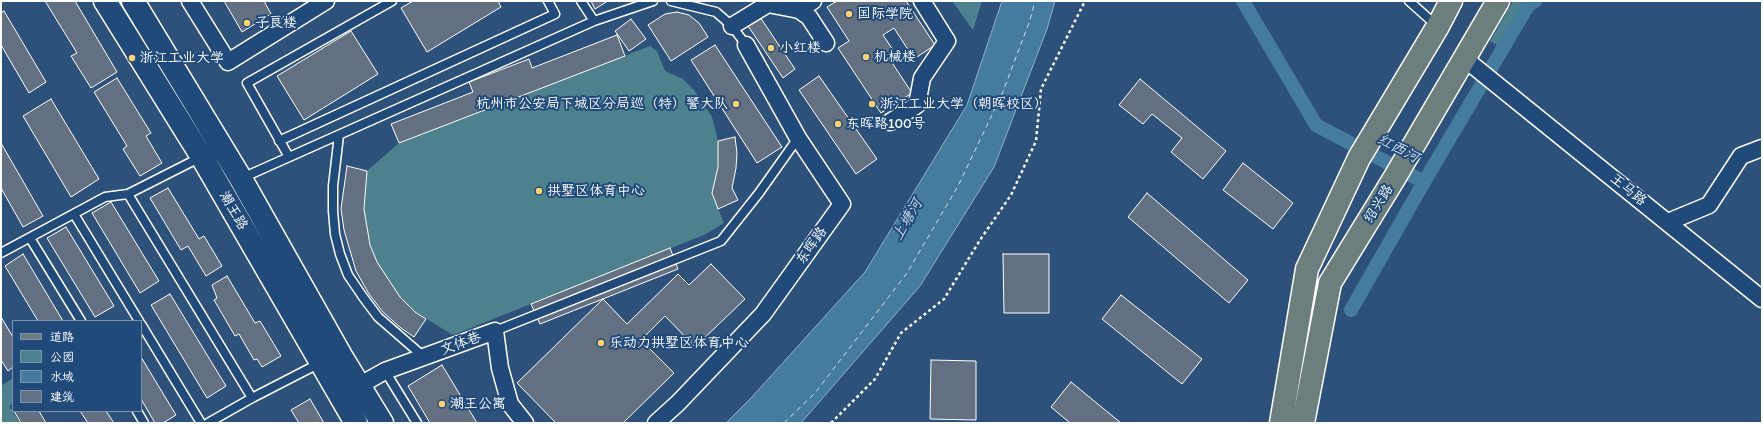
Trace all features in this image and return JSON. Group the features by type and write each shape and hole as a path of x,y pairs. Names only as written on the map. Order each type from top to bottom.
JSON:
{"main road":[{"name":"潮王路","path":"106,1 202,157 356,423"},
{"name":"潮王路","path":"133,1 241,179 341,356 382,423"},
{"path":"1282,423 1307,269 1364,150 1438,26 1451,1"},
{"name":"绍兴路","path":"1303,423 1330,283 1400,170 1472,65 1498,1"}],"street":[{"path":"190,1 228,62 326,1"},
{"path":"799,10 813,1"},
{"path":"890,122 917,105 922,78 947,41 922,1"},
{"path":"732,26 771,2 799,10 809,16 826,43"},
{"name":"东晖路","path":"656,423 678,403 764,314 842,204 798,138 746,44"},
{"name":"王马路","path":"1472,65 1762,299"},
{"path":"1668,222 1709,205 1741,156 1762,148"},
{"name":"文体巷","path":"361,388 368,380 386,371 495,331 500,368 510,404 525,423"}],"lane":[{"path":"289,157 246,83 392,1"},
{"path":"279,141 555,14 548,1"},
{"path":"581,1 594,21"},
{"path":"241,179 594,21 653,1"},
{"path":"671,1 716,12 732,26 746,44"},
{"path":"1409,1 1438,26"},
{"path":"340,135 333,186 332,211 335,234 340,254 348,274 378,317 424,357"},
{"path":"495,331 721,241 759,193 798,138"},
{"path":"1,253 105,197 128,194 202,157"},
{"path":"128,194 252,398"},
{"path":"74,214 138,320"},
{"path":"30,238 80,320"},
{"path":"142,326 201,423"},
{"path":"210,423 252,398 321,363"},
{"path":"386,371 417,423"},
{"path":"138,412 144,423"}],"path":[{"path":"831,423 875,379 902,333 944,299 980,240 1010,195 1036,141 1040,89 1085,1"}],"green space":[{"path":"952,1 982,1 973,30"},
{"path":"1513,1 1524,1 1497,45 1490,41"},
{"name":"拱墅区体育中心","path":"650,46 657,51 665,71 683,79 694,90 712,117 718,141 719,155 716,180 712,193 724,223 704,235 453,335 415,312 400,297 388,280 377,262 370,245 364,209 367,171 399,143"},
{"path":"12,379 12,404 9,406 20,423 1,423 1,386"}],"water":[{"name":"上塘河","path":"1002,1 1055,1 1047,29 994,167 920,286 801,423 726,423 751,398 865,272 967,105"}],"building":[{"path":"45,1 75,1 117,72 91,88 71,56 77,53"},
{"name":"子良楼","path":"224,1 264,1 271,14 242,32"},
{"path":"413,1 498,1 501,7 427,52 401,8"},
{"path":"591,1 608,1 595,9"},
{"name":"机械楼","path":"837,1 906,1 935,45 914,59 894,28 883,35 893,50 887,55 912,93 881,113 838,48 849,41 827,7"},
{"path":"4,11 46,82 29,93 1,45 1,13"},
{"path":"677,12 689,15 699,23 708,37 671,61 648,25 665,14"},
{"name":"小红楼","path":"760,17 795,69 783,78 748,26"},
{"path":"631,19 646,39 629,51 615,31"},
{"path":"351,31 378,74 304,120 277,76"},
{"path":"617,35 625,56 399,143 391,124 473,92 469,82 529,59 532,68"},
{"name":"杭州市公安局下城区分局巡（特）警大队","path":"715,45 782,147 757,163 691,60"},
{"name":"东晖路100号","path":"819,76 877,159 856,174 799,90"},
{"path":"117,78 151,133 146,136 162,163 140,176 123,149 127,146 94,92"},
{"path":"1140,79 1226,151 1203,179 1171,152 1182,138 1152,114 1143,124 1119,105"},
{"path":"51,99 99,179 71,197 23,116"},
{"path":"735,137 737,153 732,188 738,200 718,209 712,193 718,167 718,141"},
{"path":"1,143 43,216 23,227 1,188"},
{"path":"1243,163 1293,203 1273,229 1223,190"},
{"path":"347,166 367,171 364,209 370,245 377,262 400,297 415,312 426,319 414,337 383,312 369,294 356,271 344,230 341,209"},
{"path":"168,188 199,239 204,236 222,266 206,276 188,246 181,250 150,198"},
{"path":"1147,193 1248,280 1229,303 1128,217"},
{"path":"111,202 159,281 140,293 92,213"},
{"path":"66,227 114,306 95,317 47,238"},
{"path":"670,248 678,269 540,324 531,304"},
{"path":"23,254 62,320 37,320 5,266"},
{"path":"1003,254 1049,254 1049,313 1004,313"},
{"name":"乐动力拱墅区体育中心","path":"711,264 745,299 695,347 665,316 641,340 674,373 623,423 556,423 517,383 603,299 627,324 678,274 689,285"},
{"path":"227,276 255,323 260,321 281,356 262,367 257,359 254,360 239,334 235,336 214,300 217,298 212,285"},
{"path":"170,294 226,386 207,398 151,305"},
{"path":"1121,295 1202,359 1182,384 1102,319"},
{"path":"1,317 12,335 12,368 8,371 1,360"},
{"path":"142,359 176,415 163,423 155,423 142,401"},
{"path":"931,360 976,361 976,420 930,419"},
{"name":"潮王公寓","path":"442,365 477,423 430,423 408,386"},
{"path":"1071,382 1121,423 1070,423 1051,407"},
{"path":"310,399 324,423 299,423 291,410"},
{"path":"15,412 40,412 46,423 21,423"},
{"path":"81,412 107,412 114,423 88,423"}],"waterway":[{"name":"红西河","path":"1243,1 1316,125 1424,182 1529,4 1535,1"},
{"path":"1351,310 1424,182"}],"ferry route":[{"path":"784,423 815,393 907,273 958,186 1002,94 1030,20 1035,1"}],"place":[{"name":"国际学院","path":"849,14"},
{"name":"子良楼","path":"247,23"},
{"name":"小红楼","path":"771,48"},
{"name":"机械楼","path":"866,57"},
{"name":"浙江工业大学","path":"132,58"},
{"name":"杭州市公安局下城区分局巡（特）警大队","path":"736,104"},
{"name":"浙江工业大学（朝晖校区）","path":"872,104"},
{"name":"东晖路100号","path":"838,124"},
{"name":"拱墅区体育中心","path":"539,191"},
{"name":"乐动力拱墅区体育中心","path":"601,343"},
{"name":"潮王公寓","path":"442,404"}]}
